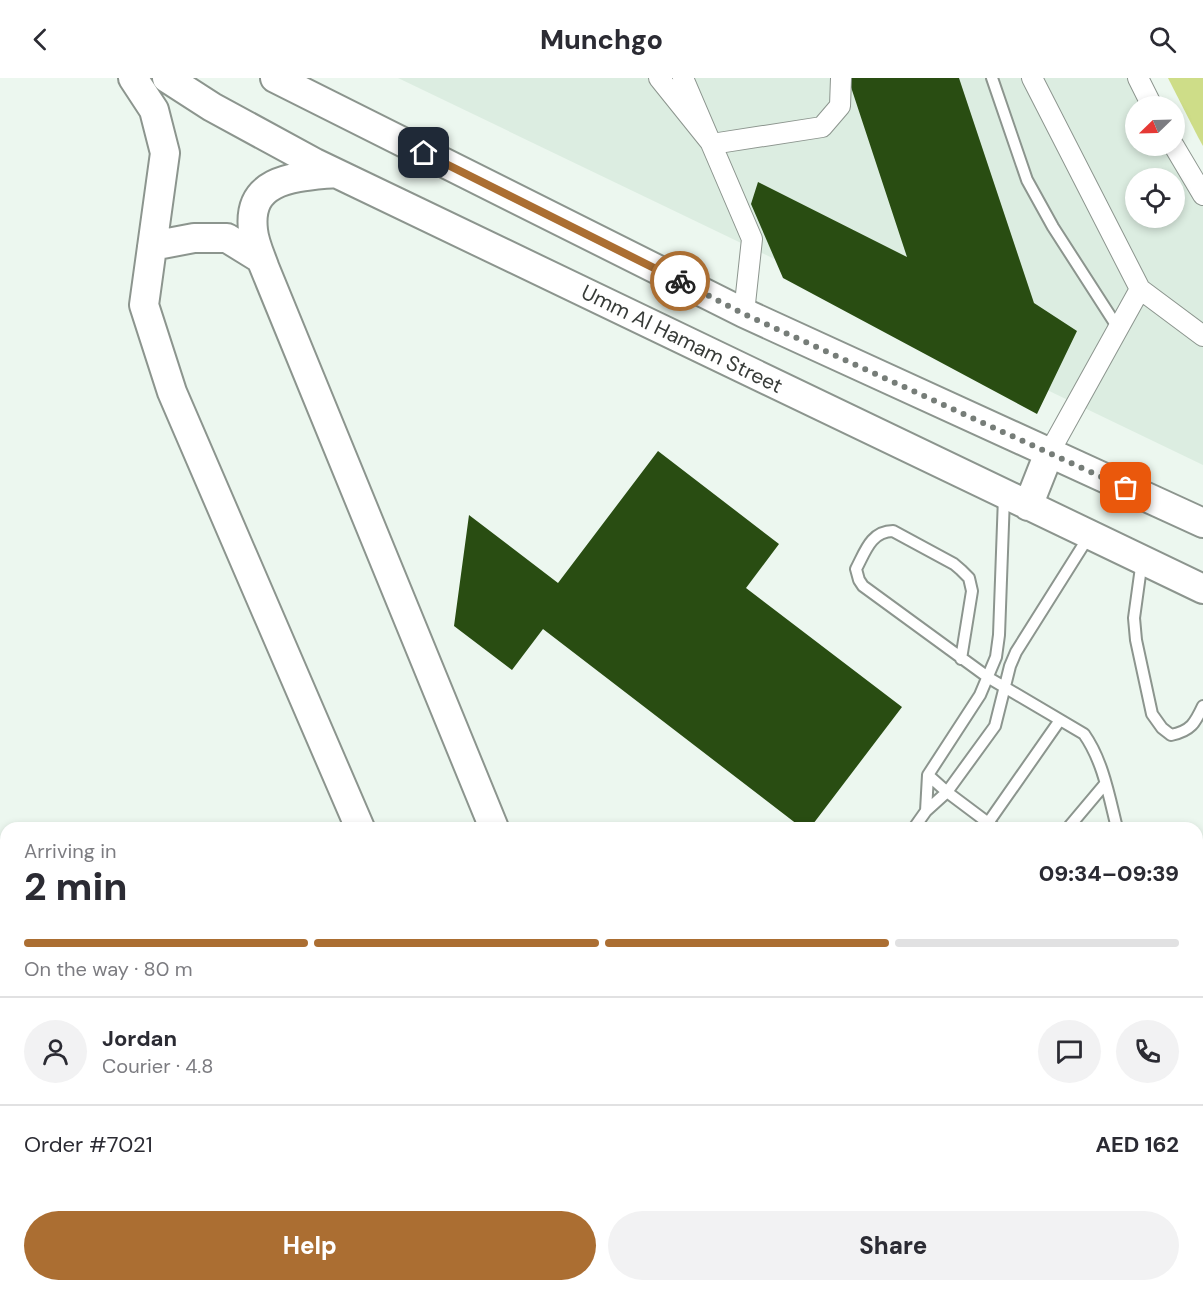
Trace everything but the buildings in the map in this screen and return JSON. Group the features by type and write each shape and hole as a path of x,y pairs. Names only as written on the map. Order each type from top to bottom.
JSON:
{"main road":[{"path":"133,78 154,110 165,153 144,305 172,392 357,822"},
{"name":"Umm Al Hamam Street","path":"166,78 212,107 315,163 1203,590"},
{"path":"275,78 744,314 1203,523"},
{"path":"264,266 253,231 253,210 264,190 287,179 335,172"},
{"path":"152,246 194,238 227,238 261,258 492,822"},
{"path":"1016,500 1049,453"}],"street":[{"path":"659,78 712,144"},
{"path":"683,78 752,239 744,314"},
{"path":"712,144 822,127 840,106 841,78"},
{"path":"1032,78 1140,289 1203,336"},
{"path":"1138,78 1147,96"},
{"path":"1180,156 1203,195"},
{"path":"1049,453 1140,289"}],"lane":[{"path":"992,78 1028,180 1053,227 1118,328"},
{"path":"926,811 928,775 980,695 996,657 1016,500"},
{"path":"962,658 972,591 969,578 954,564 893,531 877,534 869,543 856,569 863,586 989,678 1083,734 1093,747 1099,762 1116,822"},
{"path":"918,822 926,811 947,792 995,726 1010,666 1016,652 1089,535"},
{"path":"1142,560 1134,618 1136,640 1152,714 1162,728 1171,735 1183,733 1196,722 1203,706"},
{"path":"995,822 1060,720"},
{"path":"928,775 987,822"},
{"path":"1073,822 1105,784"}],"shaded area":[{"path":"398,78 1139,78 1150,96 1125,96 1125,156 1182,156 1203,184 1203,465"}],"green space":[{"path":"1168,78 1203,78 1203,146 1185,111 1185,96 1177,96"}],"way so far":[{"path":"680,281 744,314 1126,488"}],"route":[{"path":"424,153 680,281"}]}
